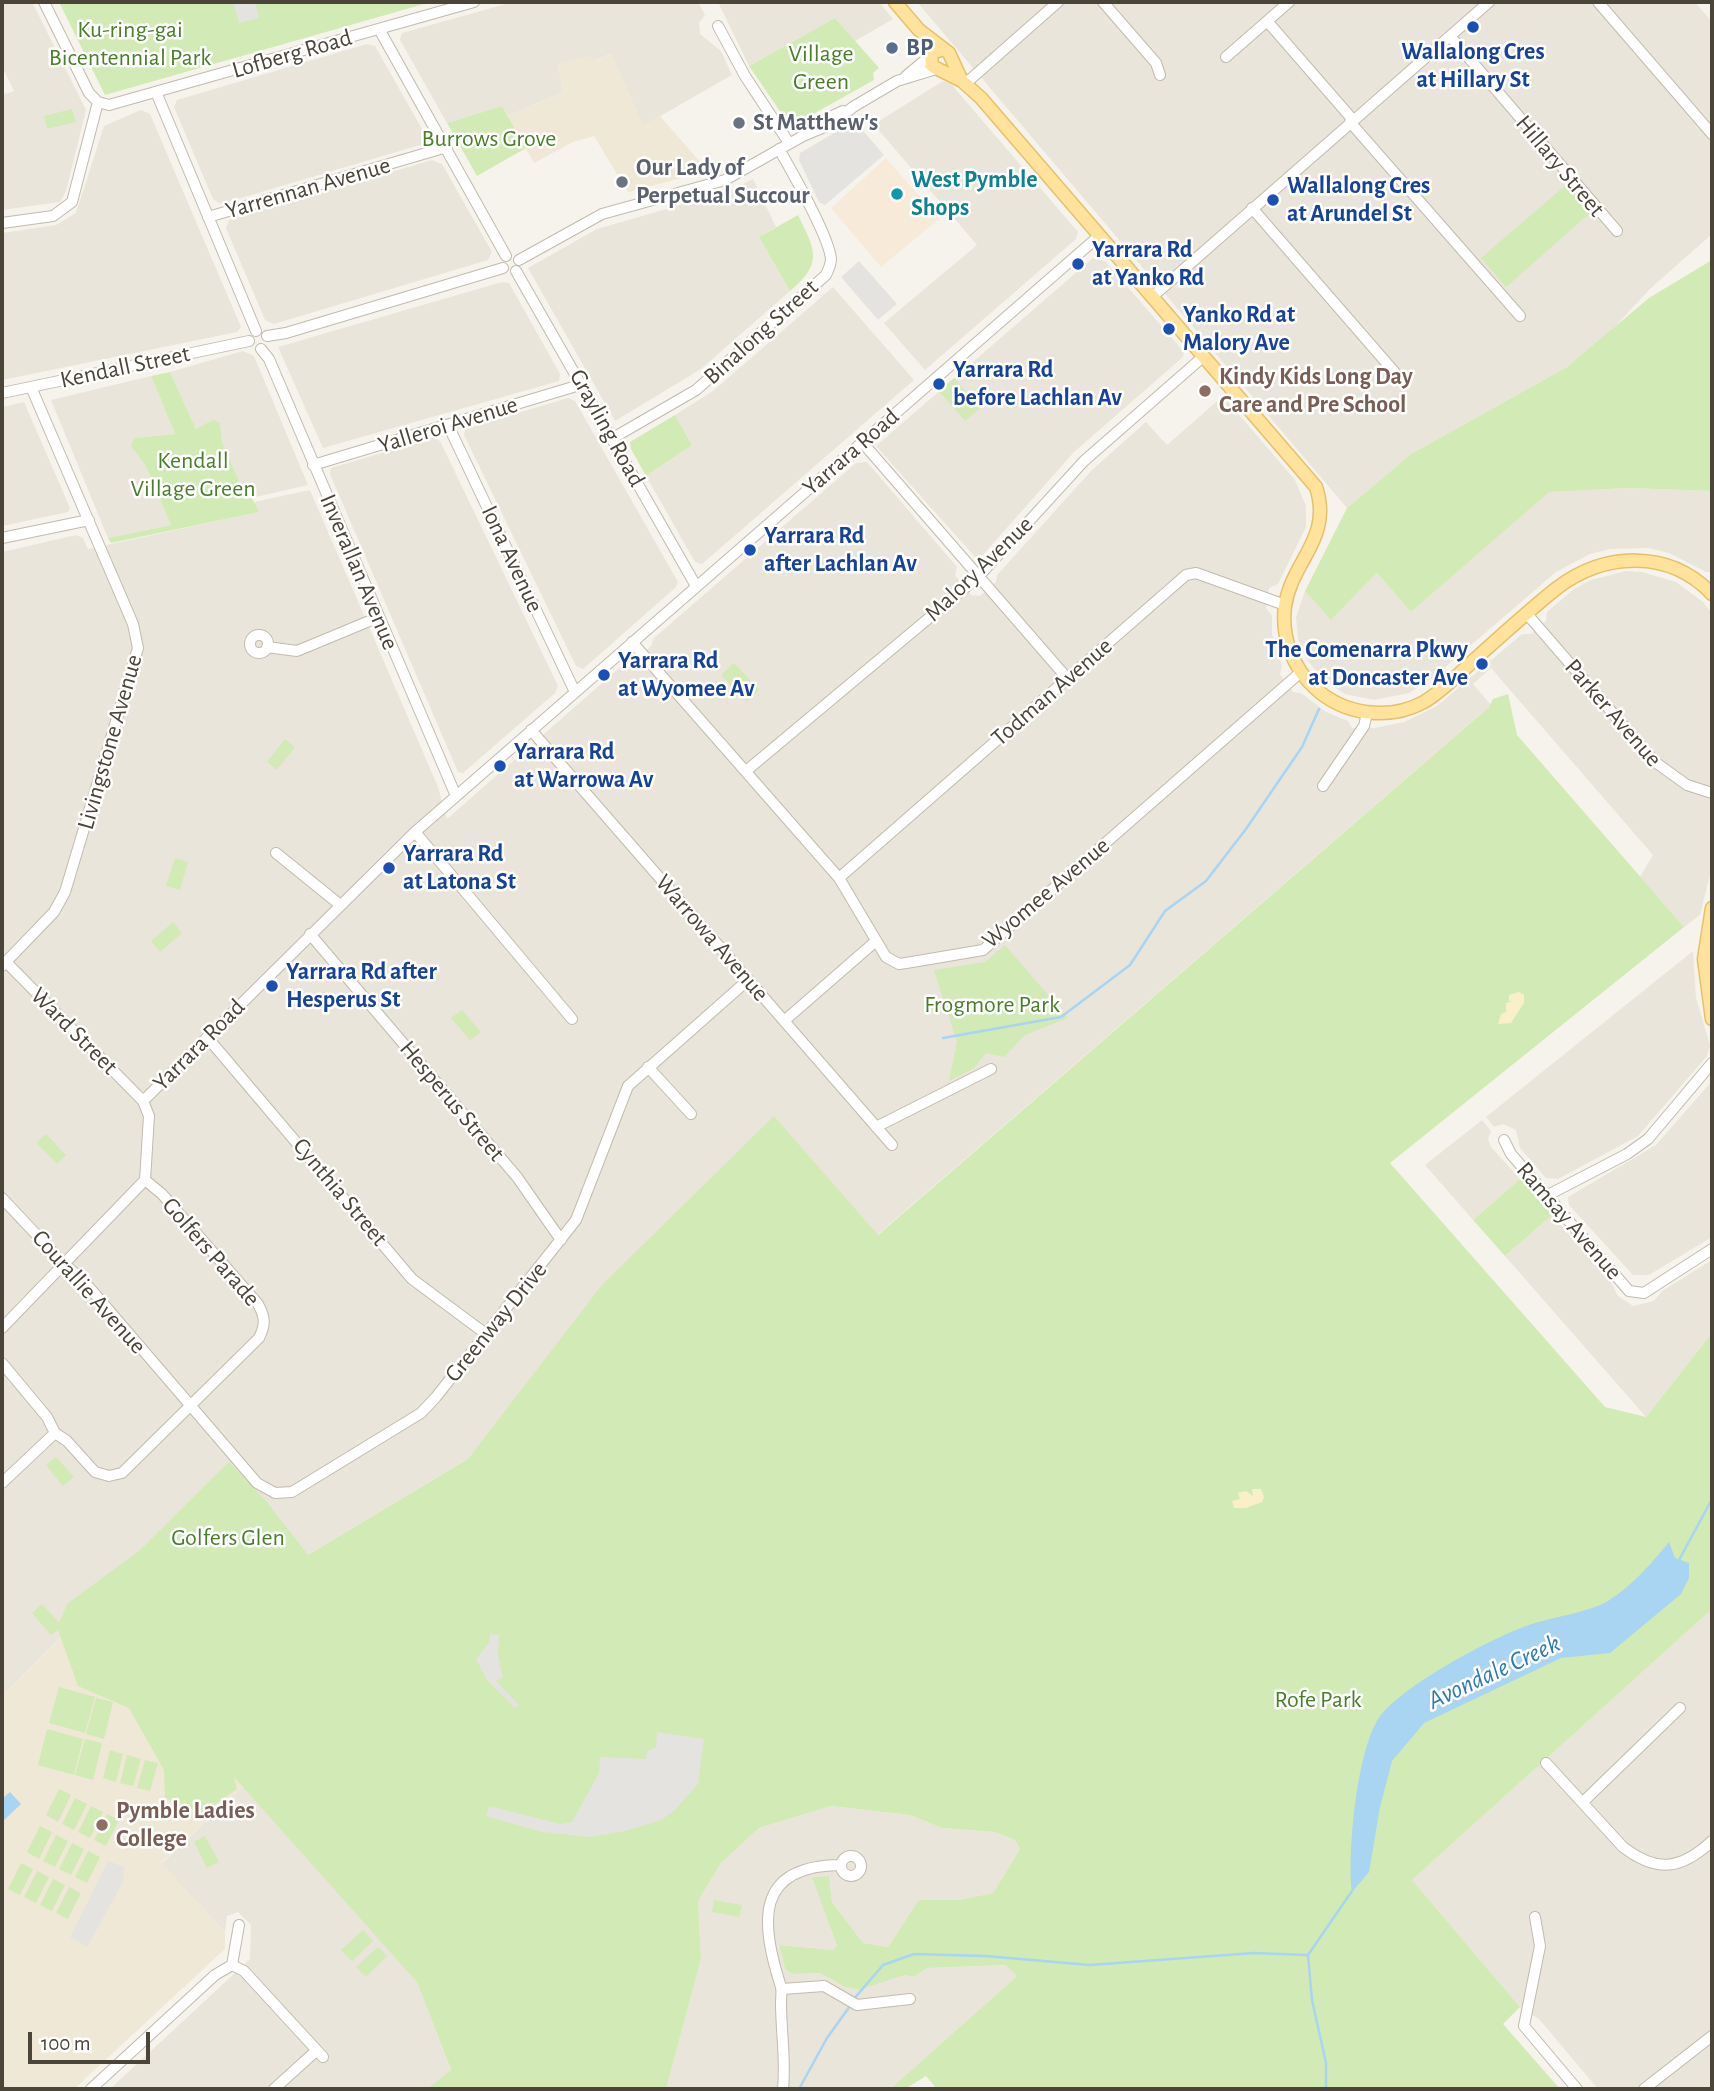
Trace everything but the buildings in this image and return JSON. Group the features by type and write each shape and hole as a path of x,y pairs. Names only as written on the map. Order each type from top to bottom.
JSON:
{"main road":[{"path":"895,2 919,30 947,54 963,83 1316,487 1321,510 1317,536 1285,605 1287,640 1301,672 1328,699 1367,713 1411,708 1455,677 1580,572 1619,560 1646,561 1672,567 1712,592"},
{"path":"919,30 933,63 963,83"},
{"path":"933,63 936,49 947,54"},
{"path":"933,63 947,66 947,54"},
{"path":"1712,908 1704,959 1712,1020"}],"street":[{"path":"2,223 53,216 72,202 99,102 89,93 44,2"},
{"name":"Lofberg Road","path":"99,102 115,104 474,2"},
{"path":"963,83 1058,2"},
{"path":"1103,2 1156,63 1160,75"},
{"path":"1226,57 1289,2"},
{"path":"1152,297 1489,2"},
{"path":"1598,2 1712,134"},
{"path":"1267,21 1520,316"},
{"path":"718,26 789,143"},
{"path":"379,29 506,256 503,268"},
{"name":"Hillary Street","path":"1450,36 1617,232"},
{"path":"156,92 256,331 267,336 503,268 510,272 516,271 519,260 601,214 725,180 789,143 832,124 852,107 933,63"},
{"name":"Yarrennan Avenue","path":"208,217 447,147"},
{"name":"Binalong Street","path":"613,438 696,390 826,275 831,263 830,253 811,208 779,149"},
{"path":"1252,208 1404,383"},
{"name":"Yarrara Road","path":"145,1180 149,1115 143,1101 339,904 415,832 531,730 1099,236"},
{"path":"506,256 514,256 519,260"},
{"name":"Grayling Road","path":"516,271 583,384 696,586"},
{"path":"256,331 249,341 252,347 261,348 266,345 267,336"},
{"name":"Kendall Street","path":"2,393 249,341"},
{"name":"Inverallan Avenue","path":"261,348 269,359 456,796"},
{"name":"Malory Avenue","path":"746,771 978,577 1084,461 1204,356"},
{"name":"Yalleroi Avenue","path":"313,465 583,384"},
{"name":"Livingstone Avenue","path":"4,964 54,912 65,892 135,664 137,634 32,387"},
{"name":"Iona Avenue","path":"448,425 575,692"},
{"path":"862,442 1068,678"},
{"path":"2,538 89,520"},
{"name":"Todman Avenue","path":"839,878 1191,573 1285,605"},
{"name":"Parker Avenue","path":"1527,614 1655,762 1687,785 1712,793"},
{"path":"267,647 297,651 379,617"},
{"name":"Wyomee Avenue","path":"632,642 839,878 886,957 899,964 983,950 1301,672"},
{"path":"1323,786 1364,726 1367,713"},
{"name":"Warrowa Avenue","path":"531,730 892,1146"},
{"path":"415,832 572,1020"},
{"path":"276,853 339,904"},
{"name":"Hesperus Street","path":"310,934 517,1177 561,1240"},
{"path":"784,1021 876,942"},
{"name":"Ward Street","path":"4,964 143,1101"},
{"name":"Greenway Drive","path":"174,1388 191,1403 257,1483 275,1493 292,1492 421,1413 576,1220 628,1086 748,979"},
{"name":"Cynthia Street","path":"207,1037 412,1279 486,1334"},
{"path":"1548,1195 1627,1154 1648,1139 1712,1063"},
{"path":"648,1067 691,1114"},
{"path":"876,1127 991,1069"},
{"name":"Ramsay Avenue","path":"1504,1140 1511,1154 1629,1291 1644,1293 1712,1250"},
{"name":"Golfers Parade","path":"2,1328 145,1180 162,1194 258,1304 264,1316 264,1327 259,1338 122,1473 109,1476 95,1472 67,1441 55,1433 47,1417 2,1363"},
{"name":"Courallie Avenue","path":"2,1198 64,1264 82,1279 174,1388"},
{"path":"2,1483 55,1433"},
{"path":"1584,1801 1680,1708"},
{"path":"1546,1763 1584,1801 1623,1847 1637,1858 1653,1864 1685,1864 1712,1841"},
{"path":"783,2089 782,1989 767,1936 767,1914 775,1894 789,1878 820,1865 840,1865"},
{"path":"1535,1917 1540,1946 1525,2020 1527,2032 1577,2089"},
{"path":"91,2089 215,1975 232,1965 239,1925"},
{"path":"232,1965 244,1971 319,2054 274,2089"},
{"path":"782,1989 824,1986 847,2001 869,2005 910,1999"},
{"path":"1644,2089 1712,2036"}],"shaded area":[{"path":"2,2 32,2 86,110 66,191 60,202 2,210 2,95 14,91 2,66"},
{"path":"233,2 255,2 259,18 239,23"},
{"path":"513,2 698,2 705,15 699,23 700,34 721,51 732,75 643,126 611,54 593,61 558,64 563,92 508,116 502,106 447,123 400,40 402,33"},
{"path":"718,2 879,2 893,19 855,41 835,18 749,66"},
{"path":"917,2 1695,2 1712,22 1712,234 1651,288 1609,333 1567,367 1411,454 1347,508"},
{"path":"367,44 375,46 426,136 423,144 221,204 213,199 174,107 177,100"},
{"name":"Our Lady of Perpetual Succour","path":"612,54 643,125 660,116 708,171 628,192 594,136 573,142 534,163 508,116 563,92 558,64 590,56 593,61"},
{"path":"943,81 951,84 1078,232 1076,239 925,370 884,323 977,245 876,127 879,121"},
{"path":"141,110 150,114 241,327 237,332 2,380 2,233 56,225 76,213 104,126"},
{"path":"851,123 858,125 884,155 825,205 819,202 799,160 800,153"},
{"path":"886,158 939,219 881,267 831,208"},
{"path":"432,160 442,164 492,252 488,260 274,324 265,320 226,228 229,220"},
{"path":"753,179 776,227 759,237 790,291 701,369 615,421 528,268 597,229 729,191"},
{"path":"1093,258 1106,262 1184,352 1183,357 1074,452 981,557 975,557 876,446"},
{"path":"859,261 897,304 878,320 841,277"},
{"path":"502,282 509,283 560,374 559,381 323,448 278,347"},
{"path":"833,287 914,380 702,564 695,562 646,476 692,445 675,415 713,391"},
{"path":"243,351 254,356 308,485 247,499 222,442 220,423 196,429 170,372"},
{"path":"151,376 175,434 135,438 131,446 145,465 171,525 108,538 51,400"},
{"path":"1223,396 1295,480 1306,506 1306,527 1278,584 1269,588 1266,608 1272,616 1272,634 1282,666 1280,674 1293,692 1301,693 1326,712 1348,721 1352,728 1374,728 1404,722 1437,706 1522,634 1531,634 1546,621 1547,612 1574,589 1591,580 1626,571 1642,572 1676,582 1703,602 1712,613 1712,866 1700,915 1684,927 1640,877 1653,855 1491,668 1473,684 1491,705 877,1235 774,1117 624,1265 468,1459 250,1590 84,1614 2,1696 2,552 76,535 83,538 88,549 258,512 254,502 310,490 438,787 447,819 625,663 633,662 651,646 654,638 856,463 867,462 957,567 955,575 971,595 980,596 996,582 997,575 1092,470 1146,422 1167,445"},
{"path":"568,398 575,401 678,582 675,588 583,669 576,666 464,435 465,429"},
{"path":"24,402 70,508 68,512 2,526 2,407"},
{"path":"433,438 440,441 558,686 555,693 463,773 458,772 330,474 331,468"},
{"path":"1628,488 1712,491 1712,572 1706,572 1669,553 1649,548 1610,549 1590,554 1556,572 1435,676 1409,693 1374,700 1345,694 1322,679 1306,658 1298,639 1296,617 1305,591 1332,619 1377,573 1411,612 1548,492"},
{"path":"1693,951 1696,998 1710,1045 1707,1056 1638,1136 1558,1179 1546,1178 1520,1148 1516,1130 1503,1124 1494,1127 1486,1117"},
{"path":"1712,1081 1712,1237 1649,1275 1633,1275 1569,1205 1568,1197 1656,1145"},
{"path":"1482,1120 1491,1131 1488,1139 1491,1147 1520,1179 1473,1220 1425,1165"},
{"path":"1552,1215 1611,1283 1618,1296 1633,1306 1654,1301 1662,1291 1712,1260 1712,1333 1646,1417 1505,1256"},
{"path":"1712,1609 1712,2089 1598,2089 1539,2019 1520,2007 1412,1880"},
{"name":"Pymble Ladies College","path":"85,1614 243,1786 161,1863 225,1932 225,1949 74,2089 2,2089 2,1696"},
{"path":"490,1634 499,1635 498,1656 503,1677 496,1681 519,1705 515,1708 487,1680 476,1659 489,1642"},
{"path":"657,1732 704,1739 698,1784 675,1810 661,1820 625,1831 590,1837 542,1832 486,1816 489,1806 560,1824 572,1822 599,1773 600,1757 646,1759 647,1751 656,1748"},
{"path":"243,1786 417,1981 451,2071 427,2089 110,2089 250,1959 251,1925 238,1912 227,1916 225,1932 161,1864"},
{"path":"831,1806 910,1815 942,1828 995,1832 1015,1840 1020,1849 993,1893 959,1900 919,1901 888,1947 863,1943 832,1902 829,1876 813,1877 837,1947 834,1950 779,1945 785,1969 792,1974 820,1973 845,1987 859,1990 905,1975 914,1977 927,1968 1007,1965 1017,1976 890,2089 666,2089 701,1959 698,1901 721,1863 759,1828"},
{"path":"108,1861 124,1867 123,1882 87,1947 70,1937"}],"green space":[{"name":"Ku-ring-gai Bicentennial Park","path":"59,2 431,2 105,95"},
{"name":"Village Green","path":"835,18 879,68 873,73 874,80 797,123 788,123 749,66"},
{"name":"Burrows Grove","path":"502,106 526,148 477,176 447,123"},
{"path":"72,109 76,122 47,129 44,116"},
{"path":"1566,185 1590,213 1506,287 1481,258"},
{"path":"798,215 809,238 813,256 808,272 790,291 759,237"},
{"path":"1712,260 1712,491 1628,488 1549,492 1411,612 1377,573 1331,620 1305,591 1347,508 1411,454 1567,367 1649,298"},
{"name":"Kendall Village Green","path":"170,372 196,429 213,420 220,423 222,442 247,499 252,498 259,512 111,543 108,538 171,525 145,465 131,446 134,438 175,434 151,376"},
{"path":"954,378 980,408 965,421 939,391"},
{"path":"675,415 692,445 646,476 630,442"},
{"path":"734,663 759,690 747,702 721,675"},
{"path":"1508,694 1517,735 1684,927 1390,1163 1605,1407 1646,1417 1712,1333 1712,1609 1412,1880 1520,2007 1503,2024 1560,2089 937,2089 926,2076 905,2089 890,2089 1017,1976 1006,1965 927,1968 914,1977 905,1975 859,1990 845,1987 820,1973 792,1974 785,1969 779,1945 833,1950 837,1946 812,1877 829,1876 832,1902 863,1943 888,1947 919,1900 959,1900 993,1893 1020,1849 1015,1840 995,1832 942,1828 910,1815 831,1806 759,1828 721,1863 698,1901 701,1959 666,2089 427,2089 451,2070 417,1982 234,1777 237,1789 202,1814 165,1798 164,1770 129,1708 78,1686 58,1630 51,1635 32,1613 42,1604 59,1623 67,1604 139,1551 229,1462 266,1501 308,1555 468,1459 602,1285 774,1116 878,1235 1489,707 1493,699"},
{"path":"285,739 295,747 277,770 267,762"},
{"path":"175,858 188,862 180,890 166,886"},
{"path":"173,922 182,933 160,952 151,941"},
{"name":"Frogmore Park","path":"1005,945 1068,1018 1025,1035 1004,1057 986,1053 974,1068 949,1081 957,1042 934,970 985,962"},
{"path":"462,1010 481,1032 470,1040 451,1018"},
{"path":"46,1134 66,1155 57,1164 36,1143"},
{"path":"1520,1179 1552,1215 1505,1256 1473,1220"},
{"path":"56,1457 74,1477 63,1486 46,1465"},
{"path":"59,1687 95,1697 85,1733 49,1723"},
{"path":"96,1698 113,1702 104,1739 86,1734"},
{"path":"47,1729 83,1739 74,1775 38,1765"},
{"path":"85,1739 102,1743 93,1780 75,1775"},
{"path":"110,1750 123,1754 116,1782 103,1778"},
{"path":"127,1755 141,1759 133,1786 120,1783"},
{"path":"145,1760 158,1763 150,1791 137,1788"},
{"path":"59,1789 71,1795 58,1822 46,1815"},
{"path":"75,1798 87,1804 74,1830 62,1824"},
{"path":"91,1806 103,1812 90,1838 78,1832"},
{"path":"107,1814 119,1820 106,1846 94,1840"},
{"path":"40,1826 52,1832 39,1859 27,1852"},
{"path":"56,1835 68,1841 55,1867 43,1861"},
{"path":"205,1836 219,1862 207,1868 194,1842"},
{"path":"72,1843 84,1849 71,1875 59,1869"},
{"path":"88,1851 100,1857 87,1883 75,1877"},
{"path":"21,1863 33,1869 20,1895 8,1889"},
{"path":"37,1871 49,1877 36,1903 24,1897"},
{"path":"53,1879 65,1885 52,1911 40,1905"},
{"path":"69,1887 81,1893 68,1919 56,1913"},
{"path":"714,1900 742,1905 739,1917 712,1912"},
{"path":"363,1930 373,1941 352,1961 341,1950"},
{"path":"378,1947 387,1956 366,1977 356,1967"}],"sand":[{"path":"1519,992 1524,995 1524,1003 1511,1023 1498,1024 1501,1014 1506,1012 1506,1003 1514,1001 1509,1001 1509,995"},
{"path":"1252,1489 1261,1489 1264,1497 1262,1502 1246,1508 1234,1508 1232,1501 1240,1499 1238,1493 1246,1491 1253,1496"}],"water":[{"path":"1669,1542 1675,1558 1689,1563 1689,1578 1681,1594 1610,1653 1561,1658 1424,1723 1392,1761 1380,1807 1369,1872 1352,1892 1351,1853 1360,1774 1373,1730 1381,1715 1428,1677 1491,1641 1526,1626 1608,1601 1633,1582"},
{"path":"10,1792 21,1804 2,1822 2,1799"}],"waterway":[{"path":"943,1038 1061,1017 1130,965 1165,911 1206,881 1246,829 1302,747 1319,709"},
{"name":"Avondale Creek","path":"1678,1562 1712,1499"},
{"name":"Avondale Creek","path":"1326,2089 1326,2063 1312,2000 1308,1955 1352,1891"},
{"path":"853,2000 883,1965 914,1954 985,1956 1090,1965 1254,1953 1307,1955"},
{"path":"799,2089 827,2038 850,2006"}],"place":[{"name":"Wallalong Cres at Hillary St","path":"1473,27"},
{"name":"BP","path":"892,48"},
{"name":"St Matthew's","path":"739,123"},
{"name":"Our Lady of Perpetual Succour","path":"622,182"},
{"name":"West Pymble Shops","path":"897,194"},
{"name":"Wallalong Cres at Arundel St","path":"1273,200"},
{"name":"Yarrara Rd at Yanko Rd","path":"1078,264"},
{"name":"Yanko Rd at Malory Ave","path":"1169,329"},
{"name":"Yarrara Rd before Lachlan Av","path":"939,384"},
{"name":"Kindy Kids Long Day Care and Pre School","path":"1205,391"},
{"name":"Yarrara Rd after Lachlan Av","path":"750,550"},
{"name":"The Comenarra Pkwy at Doncaster Ave","path":"1482,664"},
{"name":"Yarrara Rd at Wyomee Av","path":"604,675"},
{"name":"Yarrara Rd at Warrowa Av","path":"500,766"},
{"name":"Yarrara Rd at Latona St","path":"389,868"},
{"name":"Yarrara Rd after Hesperus St","path":"272,986"},
{"name":"Pymble Ladies College","path":"102,1825"}],"park label":[{"name":"Golfers Glen","path":"228,1538"},
{"name":"Rofe Park","path":"1318,1700"}]}
